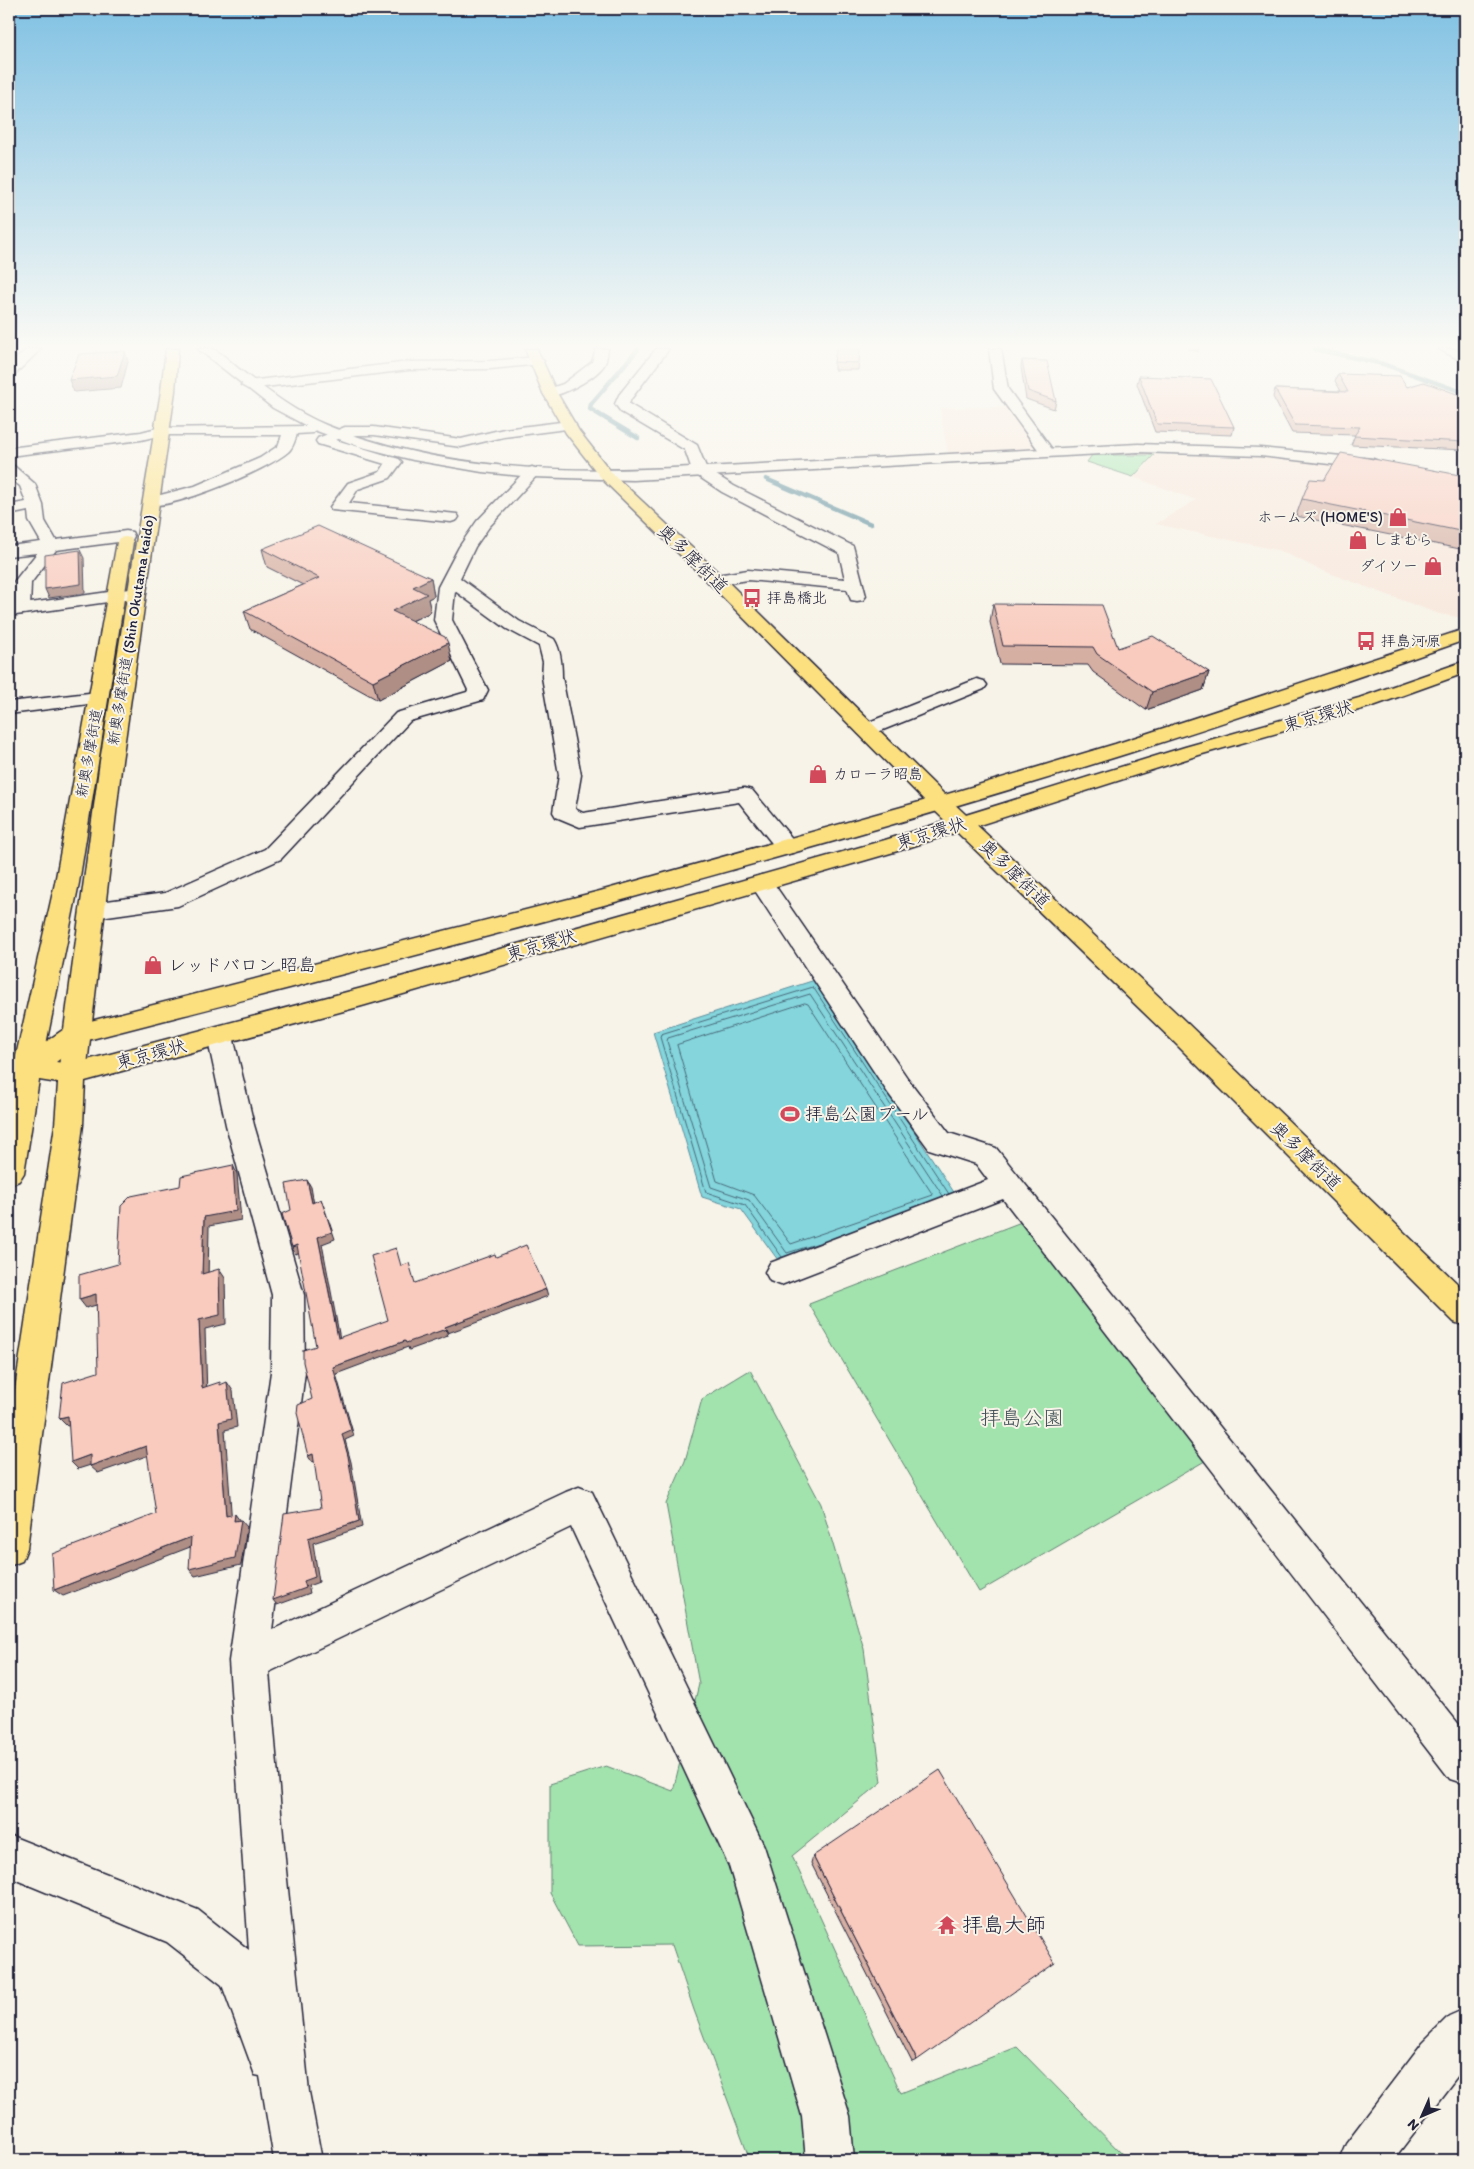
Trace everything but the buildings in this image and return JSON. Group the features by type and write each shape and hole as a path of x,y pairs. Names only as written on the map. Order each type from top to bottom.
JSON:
{"main road":[{"name":"新奥多摩街道","path":"18,1072 42,1006 67,883 98,698 127,595 126,536 144,450"},
{"name":"新奥多摩街道 (Shin Okutama kaido)","path":"93,910 127,595 151,502 149,450"},
{"name":"奥多摩街道","path":"586,450 607,476 716,580 940,803 1178,1030 1465,1312"},
{"name":"東京環状","path":"18,1072 76,1034 602,898 787,848 1249,708 1465,634"},
{"name":"東京環状","path":"72,1074 220,1036 762,883 1192,751 1366,702 1465,667"},
{"path":"9,1548 69,1125 76,1034 93,910"},
{"path":"9,1173 18,1072 72,1074"}],"street":[{"path":"151,502 201,489 265,461 281,450"},
{"path":"354,450 394,462 384,474 353,486 338,507 451,517"},
{"path":"393,450 413,456 482,467 607,476 1087,450"},
{"path":"693,450 700,472 728,490 847,550 856,590 748,575 716,580"},
{"path":"1234,450 1278,453 1386,466"},
{"path":"9,469 27,484 35,505 37,521 51,545"},
{"path":"93,910 170,900 273,854 403,717 476,696 478,690 443,620 446,587 467,547 483,524 532,472"},
{"path":"9,510 35,505"},
{"path":"9,551 126,536"},
{"path":"51,545 22,583 15,610 127,595"},
{"path":"451,578 513,625 547,643 553,662 552,677 570,775 564,812 580,820 744,795 787,848"},
{"path":"866,730 977,685"},
{"path":"9,708 98,698"},
{"path":"762,883 898,1086 940,1141 986,1156 1465,1764"},
{"path":"220,1036 240,1125 288,1295 288,1372 249,1661 264,1870 284,2092 298,2160"},
{"path":"781,1272 1008,1185"},
{"path":"249,1661 579,1505 749,1861 826,2116 830,2160"},
{"path":"9,1856 182,1926 239,1970 284,2092"},
{"path":"1363,2160 1440,2059 1465,2032"}],"shaded area":[{"path":"947,450 1038,450 948,454"},
{"path":"1154,455 1264,458 1356,467 1465,486 1465,614 1457,617 1439,614 1316,568 1281,551 1156,524 1196,500 1133,477 1145,467"}],"green space":[{"path":"1092,455 1154,455 1133,477 1087,462"},
{"name":"拝島公園","path":"1029,1219 1210,1458 979,1592 809,1304"},
{"path":"750,1370 821,1504 864,1649 882,1782 792,1856 901,2093 1017,2047 1128,2160 750,2160 672,1945 578,1946 550,1893 550,1784 606,1766 673,1791 699,1684 666,1504 685,1461 702,1399"}],"water":[{"name":"拝島公園プール","path":"815,980 963,1206 783,1267 741,1209 702,1197 653,1032"}],"waterway":[{"path":"766,479 871,524"}],"place":[{"name":"ホームズ (HOME'S)","path":"1398,517"},
{"name":"しまむら","path":"1358,540"},
{"name":"ダイソー","path":"1433,566"},
{"name":"拝島橋北","path":"752,598"},
{"name":"拝島河原","path":"1366,641"},
{"name":"カローラ昭島","path":"818,774"},
{"name":"レッドバロン 昭島","path":"153,965"},
{"name":"拝島公園プール","path":"790,1114"},
{"name":"拝島大師","path":"947,1925"}]}
